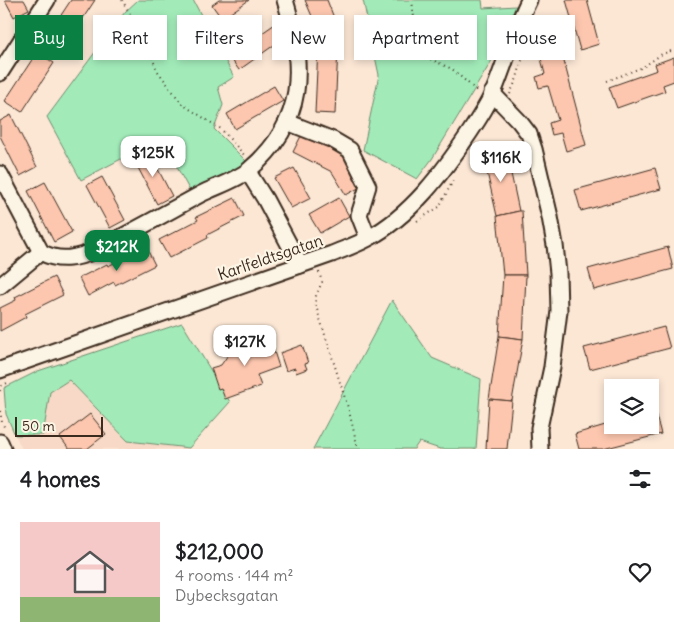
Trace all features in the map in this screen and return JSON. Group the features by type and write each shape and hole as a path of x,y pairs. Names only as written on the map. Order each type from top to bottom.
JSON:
{"street":[{"path":"0,73 47,0"},
{"path":"0,174 41,252 50,257 65,259 90,253 204,193 248,166 272,146 287,122 295,98 298,66 296,43 285,0"},
{"name":"Karlfeldtsgatan","path":"0,370 332,254 368,238 391,223 408,209 450,161 492,94 517,23 529,0"},
{"path":"492,94 519,121 528,134 534,149 555,245 559,311 552,367 539,428 540,449"},
{"path":"287,122 333,140 350,150 368,186 359,214 368,238"},
{"path":"248,166 300,265"},
{"path":"0,286 41,252"},
{"path":"0,442 3,449"}],"path":[{"path":"122,0 146,42 157,70 182,104 221,129 248,166"},
{"path":"412,0 417,44 426,57 452,69 481,94 492,94"},
{"path":"608,81 643,67 662,54 674,50"},
{"path":"509,96 522,60"},
{"path":"432,212 439,207"},
{"path":"318,270 322,282 316,296 316,308 358,449"}],"shaded area":[{"path":"69,380 128,441 191,449 22,449 15,435 43,435 50,392"}],"green space":[{"path":"138,0 193,0 201,15 177,15 177,60 225,60 234,77 218,87 223,105 214,129 247,162 191,193 161,138 81,180 47,117 93,55 93,60 167,60 167,15 123,15"},
{"path":"363,0 482,0 483,8 516,6 512,15 487,15 487,60 492,60 432,159 417,179 363,150 379,75 376,60 477,60 477,15 366,15"},
{"path":"392,300 432,358 481,379 476,449 440,449 419,442 414,449 313,449"},
{"path":"182,323 230,402 189,448 128,441 69,380 50,392 43,435 15,435 6,414 4,388 38,371"}],"building":[{"path":"5,0 24,0 29,9 14,17"},
{"path":"71,0 95,0 83,18 83,15 61,15"},
{"path":"219,0 249,0 228,15 219,15 212,5"},
{"path":"305,0 327,0 333,15 312,15"},
{"path":"566,0 587,0 599,44 580,50 575,32 575,15 570,15"},
{"path":"272,26 272,47 262,54 262,33"},
{"path":"674,57 674,81 663,85 665,91 617,108 609,87 657,70 655,64"},
{"path":"32,60 49,60 54,63 22,112 5,101"},
{"path":"232,60 253,60 239,70"},
{"path":"317,60 337,60 335,114 315,113"},
{"path":"541,60 564,60 586,145 566,151 561,133 552,135 549,123 558,120 548,86 539,88 536,77 545,74"},
{"path":"274,86 283,101 235,129 227,114"},
{"path":"11,115 37,167 20,176 0,136 0,121"},
{"path":"303,132 348,155 364,185 346,195 332,172 293,152"},
{"path":"506,150 519,211 497,216 483,155"},
{"path":"149,152 172,196 157,204 134,160"},
{"path":"294,168 311,198 291,208 274,178"},
{"path":"655,168 661,189 581,211 575,190"},
{"path":"102,177 125,220 110,228 87,185"},
{"path":"45,182 72,232 54,242 28,191"},
{"path":"235,198 244,216 207,235 208,238 169,258 159,240 198,220 196,217"},
{"path":"339,198 349,216 320,233 309,215"},
{"path":"522,211 526,275 503,275 497,216"},
{"path":"146,247 155,265 115,285 114,282 88,296 79,278"},
{"path":"668,247 673,269 594,290 588,269"},
{"path":"503,275 526,275 523,339 499,336"},
{"path":"54,277 63,295 25,314 26,317 0,331 0,308 16,300 15,297"},
{"path":"664,327 670,348 590,369 584,348"},
{"path":"269,336 279,367 257,375 261,386 225,399 221,388 218,389 211,368 221,365 230,352 239,348 238,346"},
{"path":"499,336 523,339 512,401 489,399"},
{"path":"302,345 308,363 305,364 307,369 296,373 295,368 286,371 280,353"},
{"path":"489,399 512,401 507,449 486,449"},
{"path":"90,414 106,434 87,449 69,449 60,437"},
{"path":"604,425 604,434 659,434 659,427 661,434 603,449 579,449 575,434"}]}
